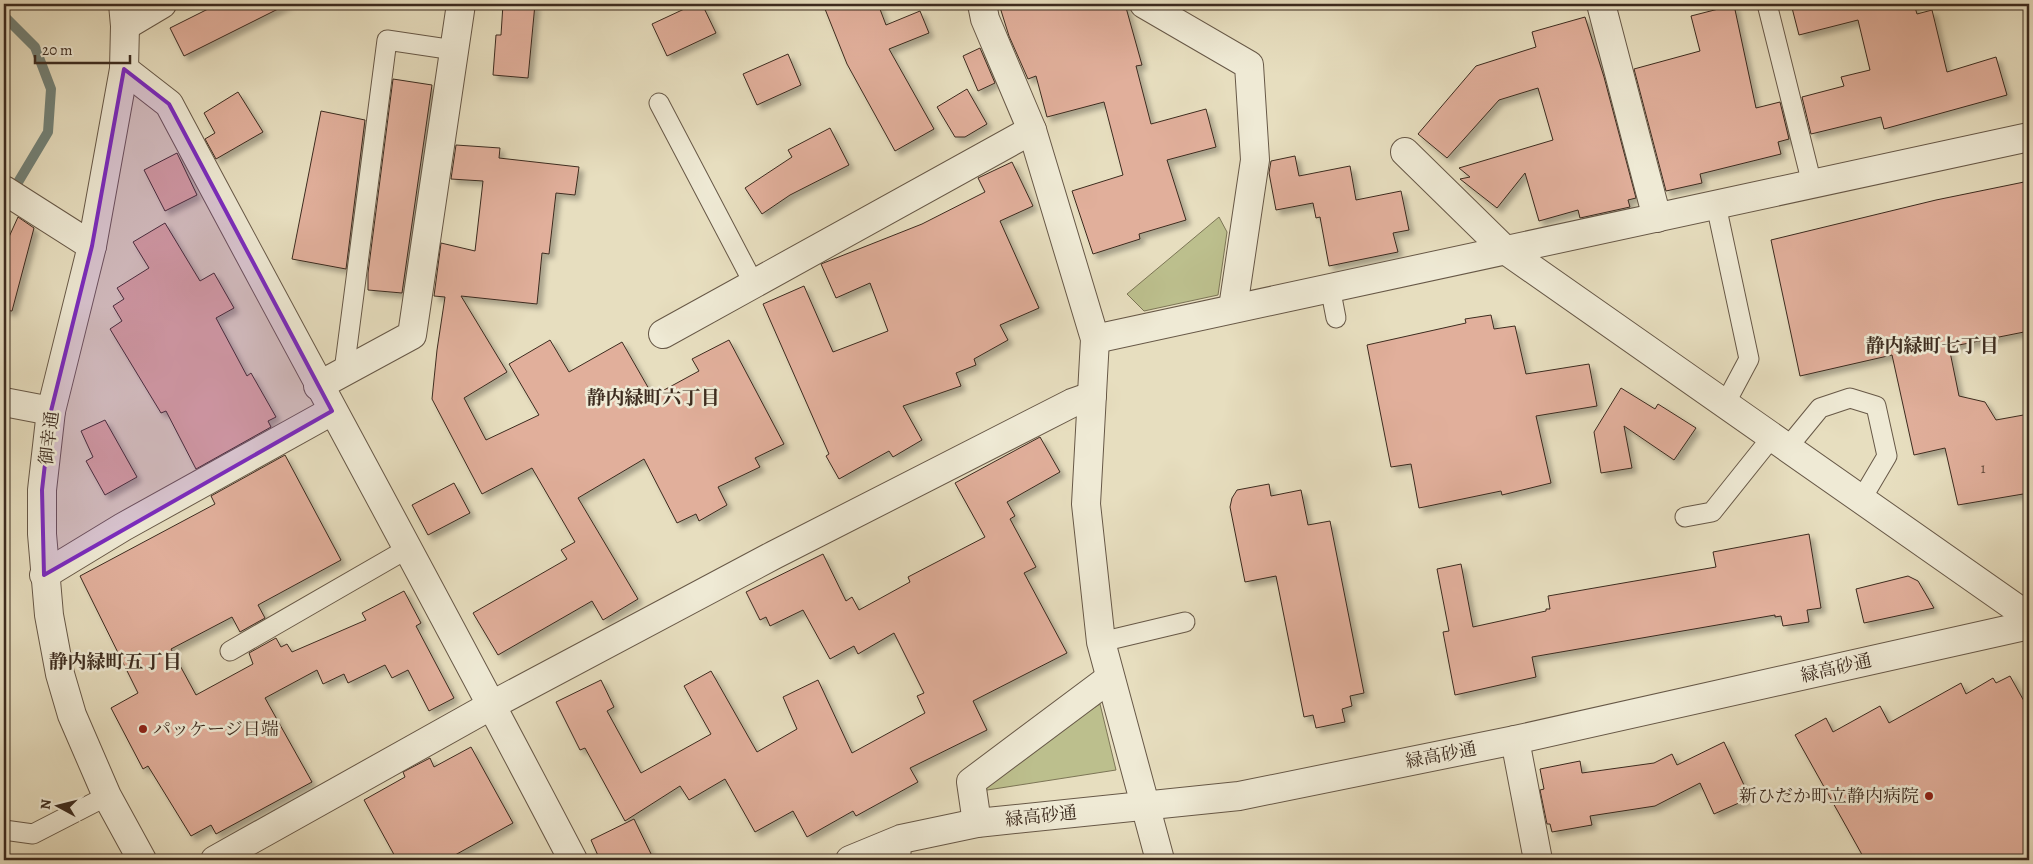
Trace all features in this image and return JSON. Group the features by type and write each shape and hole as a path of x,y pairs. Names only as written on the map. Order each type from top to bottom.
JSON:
{"street":[{"path":"124,15 162,4"},
{"path":"318,386 412,335 460,4"},
{"path":"982,4 985,19 1032,130 1096,339 1086,504 1101,642 1160,860"},
{"path":"1144,4 1249,65 1255,160 1233,308"},
{"path":"1601,4 1657,218"},
{"name":"御幸通","path":"124,15 124,69 92,246 51,411 42,490 44,575 60,674 72,715 107,796 142,860"},
{"path":"124,69 168,104 318,386 492,705 573,860"},
{"path":"663,334 1032,130"},
{"path":"1096,339 2029,137"},
{"path":"1406,152 1504,250 2029,618"},
{"path":"10,194 92,246"},
{"path":"215,860 492,705 792,546 1063,408 1092,396"},
{"path":"4,402 51,411"},
{"path":"44,575 123,528 332,411"},
{"name":"緑高砂通","path":"850,860 901,850 976,823 1239,796 1515,740 2029,625"},
{"path":"976,823 971,782 1110,678"},
{"path":"1515,740 1538,860"}],"lane":[{"path":"1767,4 1812,184"},
{"path":"344,371 387,40 454,50"},
{"path":"659,103 754,284"},
{"path":"1716,205 1749,359 1725,404"},
{"path":"1330,287 1336,318"},
{"path":"1686,517 1712,512 1780,442 1820,408 1850,398 1876,406 1887,456 1861,500"},
{"path":"230,652 407,548"},
{"path":"1101,642 1185,622"},
{"path":"4,830 33,834 107,796"}],"highlighted area":[{"path":"124,69 169,104 332,411 44,575 42,490 51,411 92,246"}],"green space":[{"path":"1219,217 1227,232 1218,295 1144,311 1127,294"},
{"path":"1100,704 1116,770 981,791 979,782"}],"building":[{"path":"218,4 288,4 184,56 170,28"},
{"path":"503,4 535,4 528,78 493,75 496,35 501,35"},
{"path":"695,4 702,4 716,33 667,56 652,24"},
{"path":"823,4 878,4 886,25 920,11 929,33 889,49 934,129 895,151 847,64"},
{"path":"999,4 1125,4 1142,65 1136,66 1151,124 1206,109 1216,147 1167,160 1186,220 1139,234 1140,239 1093,254 1072,191 1123,175 1104,102 1047,117 1036,76 1028,79 1009,36"},
{"path":"1791,4 1914,4 1917,14 1932,10 1947,72 1996,57 2007,95 1884,129 1881,117 1811,134 1802,97 1844,86 1841,77 1870,70 1858,20 1799,35"},
{"path":"1734,5 1756,108 1780,102 1789,139 1778,142 1781,154 1700,174 1702,183 1666,191 1634,69 1700,51 1691,16"},
{"path":"1585,17 1604,77 1636,198 1628,200 1630,207 1580,218 1578,210 1539,221 1525,173 1497,208 1460,179 1470,177 1459,168 1553,140 1538,88 1499,100 1447,158 1418,134 1476,66 1536,47 1532,32"},
{"path":"980,48 995,83 978,91 963,56"},
{"path":"788,54 801,85 757,105 743,74"},
{"path":"393,79 432,85 402,293 368,290 368,273"},
{"path":"967,89 987,124 965,137 955,137 937,107"},
{"path":"238,92 263,132 216,159 205,139 215,133 204,113"},
{"path":"321,111 365,120 346,269 292,259"},
{"path":"830,128 849,165 790,195 762,214 745,188 792,157 788,150"},
{"path":"456,145 500,148 499,158 579,167 575,195 556,193 549,254 542,253 537,304 461,296 507,372 464,398 486,440 539,415 509,364 550,340 569,372 622,342 653,396 699,371 692,359 729,340 784,444 755,458 760,467 718,487 727,505 699,521 696,514 677,523 644,459 578,498 638,599 603,620 592,601 498,655 473,613 567,559 561,550 575,542 532,468 482,494 432,399 445,297 434,296 441,243 475,251 483,181 451,179"},
{"path":"177,153 197,195 165,211 144,170"},
{"path":"1295,156 1299,176 1350,166 1356,200 1401,191 1409,230 1393,233 1398,252 1329,266 1320,217 1316,218 1313,203 1276,210 1269,173 1271,161"},
{"path":"1012,162 1033,206 1000,221 1039,308 1000,325 1008,340 974,359 976,365 956,373 961,386 903,406 922,440 893,457 889,451 839,479 826,456 829,454 763,304 804,286 833,352 888,331 870,283 836,298 821,264 922,224 985,192 978,178"},
{"path":"2029,181 2029,331 1949,347 1959,396 1985,402 1996,420 2029,414 2029,493 1958,505 1945,448 1914,455 1892,355 1800,376 1771,240 1936,200"},
{"path":"18,217 34,228 12,311 4,310 4,248"},
{"path":"165,223 200,281 214,273 234,308 216,318 247,376 251,373 276,417 268,421 271,427 196,469 166,411 161,413 110,329 122,321 113,306 124,299 117,288 149,268 133,242"},
{"path":"1491,315 1494,329 1515,326 1526,374 1589,364 1597,406 1536,416 1551,483 1502,495 1501,491 1419,508 1411,464 1391,467 1367,345 1466,323 1465,319"},
{"path":"1621,388 1655,409 1658,404 1696,428 1674,460 1624,426 1632,468 1601,473 1594,432"},
{"path":"105,420 137,477 105,495 86,461 93,457 81,431"},
{"path":"1040,437 1060,472 1007,502 1015,516 1010,519 1036,567 1024,573 1067,653 973,701 987,730 910,768 918,782 856,816 853,811 807,837 793,811 755,832 725,779 689,800 680,786 625,821 585,748 580,750 556,702 601,680 614,707 607,711 641,773 711,734 684,686 711,671 757,752 797,729 783,697 818,680 852,753 925,713 917,696 924,693 894,633 858,654 854,646 830,659 803,610 770,626 766,617 760,620 746,592 823,554 846,601 852,597 859,610 910,582 908,577 985,537 955,483"},
{"path":"285,455 341,560 258,605 265,618 240,632 232,617 171,649 196,695 253,664 249,653 276,638 281,647 287,644 292,652 366,620 362,613 404,591 421,623 416,626 454,698 429,711 408,670 392,678 385,665 348,683 344,674 323,684 317,670 265,698 312,782 216,834 211,825 191,836 148,766 143,769 111,708 138,693 80,576 215,504 211,496"},
{"path":"454,483 470,513 428,535 412,505"},
{"path":"1269,484 1271,496 1301,490 1308,525 1330,521 1364,693 1350,696 1352,706 1342,709 1345,722 1316,728 1313,715 1304,717 1276,576 1245,582 1230,507 1232,498 1237,490"},
{"path":"1809,534 1821,608 1807,610 1809,622 1783,626 1781,616 1775,617 1775,615 1532,657 1536,677 1455,695 1443,632 1449,631 1437,569 1461,564 1473,627 1546,611 1546,609 1550,609 1548,596 1716,567 1713,552"},
{"path":"1908,576 1918,581 1934,608 1864,623 1856,589"},
{"name":"新ひだか町立静内病院","path":"2010,676 2029,710 2029,860 1865,860 1795,735 1826,718 1833,732 1880,706 1889,723 1961,683 1966,694 1993,678 1996,683"},
{"path":"1724,742 1750,798 1714,814 1700,783 1655,806 1590,816 1592,825 1552,832 1550,824 1547,824 1540,790 1544,789 1540,769 1580,761 1582,773 1654,763 1672,754 1677,765"},
{"path":"471,747 513,823 446,860 397,860 364,800 405,777 403,772 430,758 434,767"},
{"path":"634,819 654,860 600,860 591,840"}],"waterway":[{"path":"4,16 35,47 51,89 48,132 11,194"}],"place":[{"name":"パッケージ日端","path":"143,729"},
{"name":"新ひだか町立静内病院","path":"1929,796"}],"district":[{"name":"静内緑町七丁目","path":"1932,346"},
{"name":"静内緑町六丁目","path":"653,398"},
{"name":"静内緑町五丁目","path":"115,662"}]}
